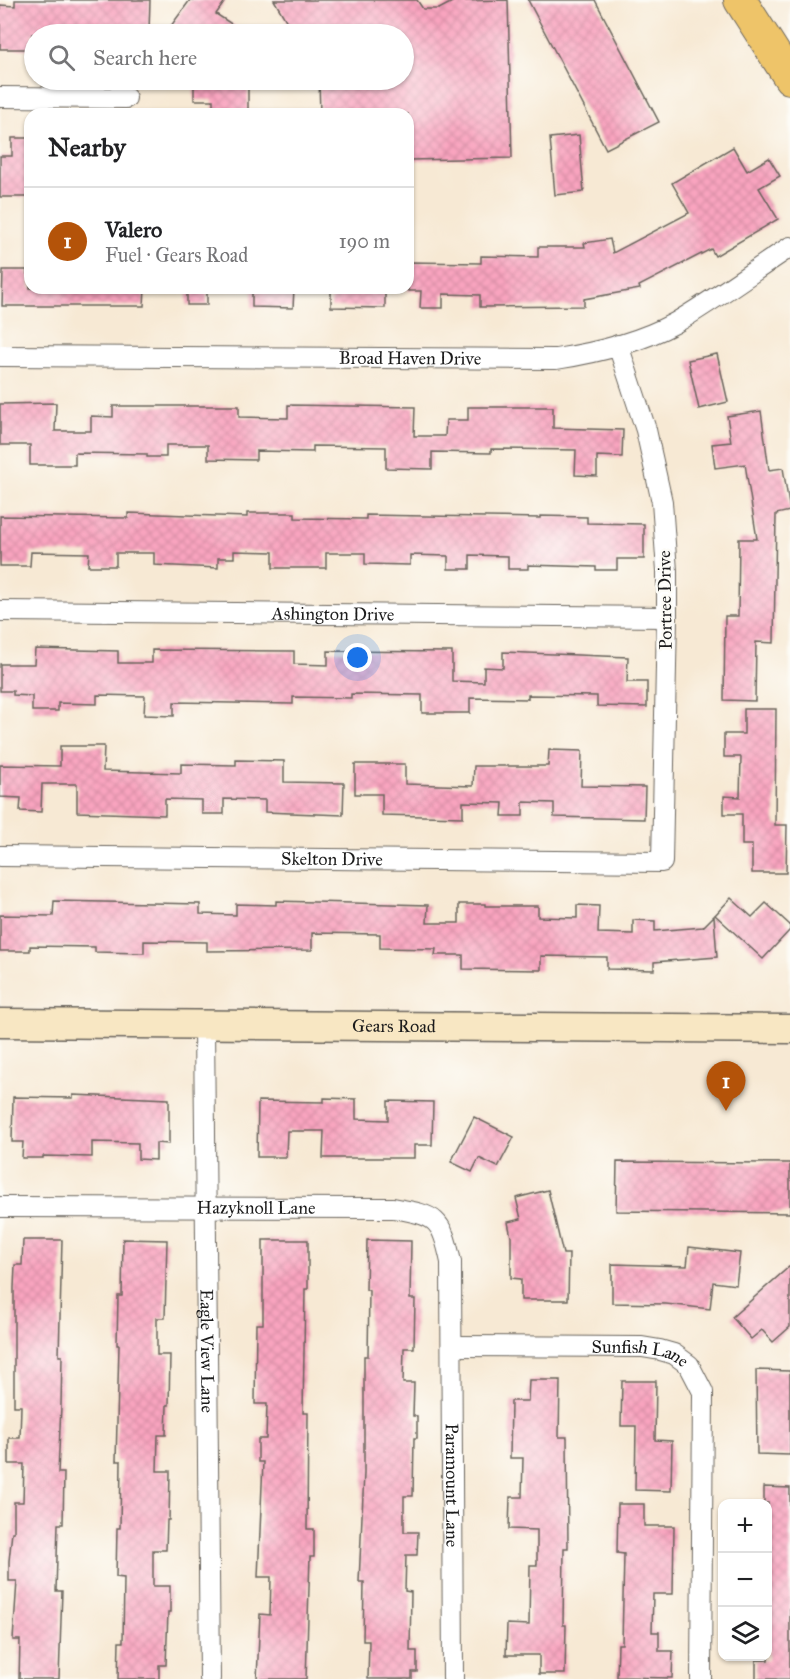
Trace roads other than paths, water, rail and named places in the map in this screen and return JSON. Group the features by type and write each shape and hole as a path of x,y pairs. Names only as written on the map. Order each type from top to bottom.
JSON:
{"main road":[{"path":"740,0 790,78"},
{"name":"Gears Road","path":"0,1023 790,1029"}],"street":[{"path":"0,97 126,98"},
{"name":"Broad Haven Drive","path":"0,356 547,359 588,354 673,324 790,247"},
{"name":"Portree Drive","path":"618,345 646,430 657,478 663,525 667,617 662,861"},
{"name":"Ashington Drive","path":"0,611 667,617"},
{"name":"Skelton Drive","path":"0,856 662,861"},
{"name":"Eagle View Lane","path":"204,1024 210,1679"},
{"name":"Hazyknoll Lane","path":"0,1207 393,1208 425,1214 438,1223 446,1241 451,1262 452,1292"},
{"name":"Paramount Lane","path":"452,1292 453,1679"},
{"name":"Sunfish Lane","path":"452,1346 642,1347 674,1354 689,1365 703,1392 701,1679"}],"place":[{"name":"Valero","path":"726,1111"}]}
